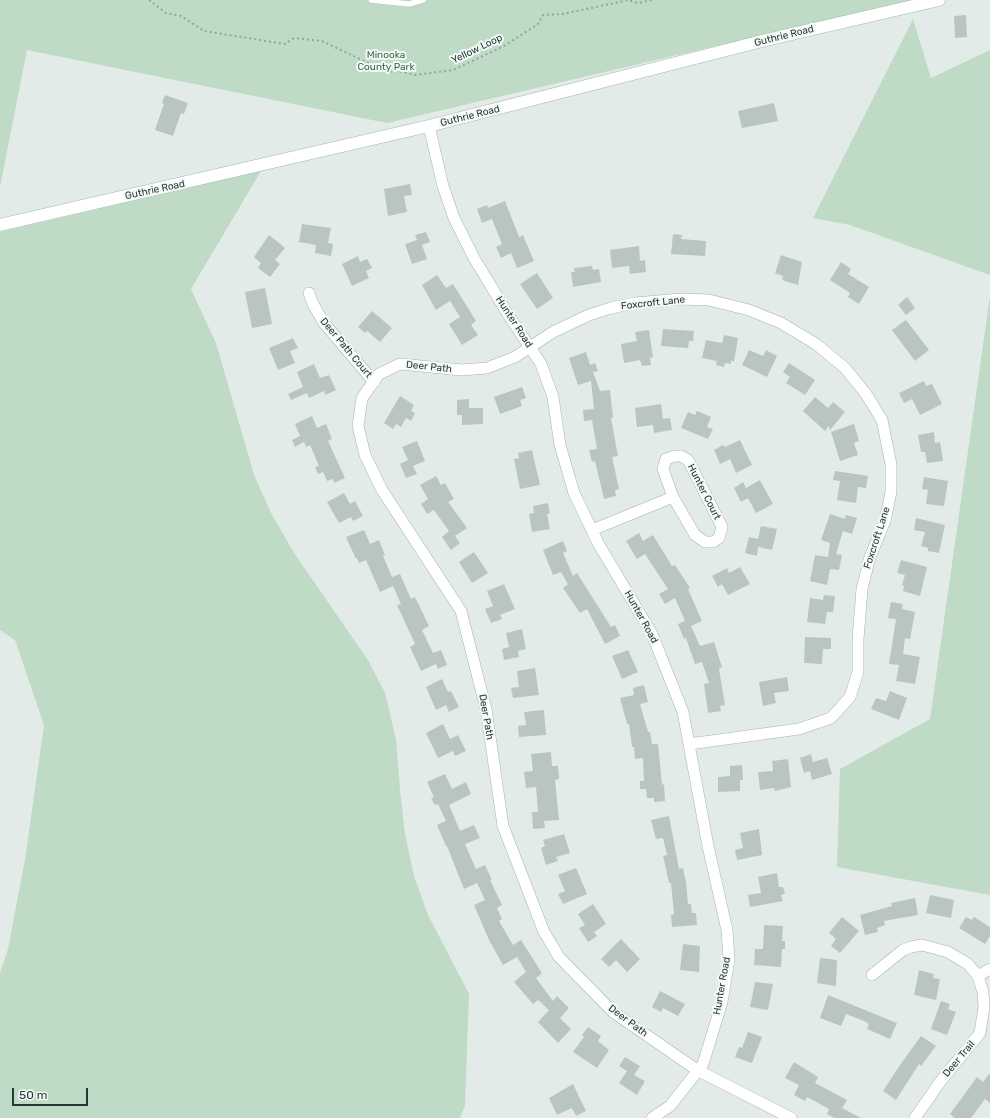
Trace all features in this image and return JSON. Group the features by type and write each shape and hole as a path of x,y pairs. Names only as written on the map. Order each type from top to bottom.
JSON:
{"street":[{"name":"Guthrie Road","path":"0,225 430,126 762,41 939,0"},
{"name":"Hunter Road","path":"430,126 443,186 454,218 474,258 509,316 541,364 553,397 560,445 572,486 598,543 652,634 683,712 708,846 727,930 729,959 722,1002 703,1064 697,1070 686,1088 670,1106 652,1118"},
{"name":"Deer Path Court","path":"309,293 313,304 324,323 374,382"},
{"name":"Foxcroft Lane","path":"530,347 553,332 589,315 611,308 681,299 709,300 749,310 781,323 816,344 845,368 858,384 882,420 891,464 891,492 885,521 870,558 862,589 858,639 858,672 850,697 831,718 799,729 689,744"},
{"name":"Deer Path","path":"530,347 515,357 487,368 462,370 400,364 379,374 362,398 358,426 366,455 382,490 461,611 486,708 503,826 544,932 559,957 613,1012 697,1070 791,1118"},
{"name":"Hunter Court","path":"681,456 688,460 722,527 719,538 713,542 705,542 695,535 673,497 663,469 666,459 681,456"},
{"path":"592,530 673,497"},
{"name":"Deer Trail","path":"872,975 903,950 911,947 922,946 936,948 960,958 975,971 983,992 984,1008 980,1033 940,1082 915,1118"},
{"path":"978,976 990,969"}],"lane":[{"path":"371,0 409,4 423,0"}],"path":[{"name":"Yellow Loop","path":"149,0 166,13 181,16 204,30 285,44 294,38 322,41 387,72 416,75 453,70 504,46 538,24 543,15 563,14 628,0 638,3 652,0"}],"green space":[{"name":"Minooka County Park","path":"0,0 912,0 387,123 27,50 0,187"},
{"path":"913,19 931,78 990,50 990,275 850,225 813,218"},
{"path":"261,171 191,289 216,343 254,475 272,515 294,553 368,660 385,693 396,739 405,834 414,876 428,915 469,994 465,1105 460,1118 0,1118 0,973 8,949 25,860 44,725 15,640 0,630 0,232"},
{"path":"990,296 990,895 837,867 840,769 930,719"}],"building":[{"path":"966,15 967,37 955,38 954,16"},
{"path":"165,95 188,103 184,114 181,113 173,136 155,130 164,104 162,103"},
{"path":"774,103 778,121 742,128 738,111"},
{"path":"410,184 412,195 404,196 407,212 388,216 384,189"},
{"path":"505,201 519,237 523,235 534,261 517,268 511,253 501,258 496,247 502,244 492,219 482,223 477,209 487,205 488,208"},
{"path":"302,224 331,228 328,243 333,244 331,256 315,253 316,245 299,242"},
{"path":"426,232 430,242 422,245 427,259 412,264 405,244 417,240 415,235"},
{"path":"673,234 682,235 681,239 706,241 705,256 671,254"},
{"path":"269,235 285,248 275,260 280,264 270,277 258,268 261,263 254,257"},
{"path":"639,246 640,261 645,260 646,272 630,274 629,266 612,268 610,250"},
{"path":"781,255 802,262 798,285 782,280 783,276 775,273"},
{"path":"358,256 360,262 367,259 372,268 366,271 369,278 352,286 342,264"},
{"path":"841,262 851,269 848,274 869,287 859,304 848,297 850,293 830,280"},
{"path":"592,266 593,270 599,269 601,282 573,287 571,272 575,272 574,268"},
{"path":"537,273 553,298 537,309 520,284"},
{"path":"437,275 446,288 453,284 476,321 471,325 478,335 462,345 449,324 460,317 450,301 436,310 422,285"},
{"path":"265,288 272,324 252,328 245,292"},
{"path":"907,297 915,308 906,315 898,305"},
{"path":"372,311 392,328 380,342 367,331 365,333 358,327"},
{"path":"906,320 929,350 915,361 892,330"},
{"path":"663,329 694,331 693,341 689,341 688,348 661,346"},
{"path":"649,330 653,357 650,358 651,365 642,366 640,360 624,363 621,344 637,341 635,332"},
{"path":"724,335 738,338 734,362 731,360 731,364 725,363 724,367 716,365 717,361 702,358 706,340 722,343"},
{"path":"293,338 298,348 290,351 295,363 278,370 269,348"},
{"path":"749,350 763,356 766,350 777,356 767,377 742,365"},
{"path":"586,352 590,365 595,363 598,371 593,372 600,391 610,390 613,418 611,418 618,456 612,457 619,489 615,490 616,496 604,499 595,461 592,462 589,450 597,449 592,420 584,421 583,410 594,409 591,381 578,385 569,358"},
{"path":"789,363 815,380 805,395 786,383 790,377 783,372"},
{"path":"314,364 320,378 329,375 336,390 325,395 324,391 309,398 307,393 291,400 288,394 303,387 297,372"},
{"path":"924,381 926,386 932,384 942,404 920,415 912,399 904,403 899,393"},
{"path":"522,387 526,398 520,400 522,406 500,414 494,397"},
{"path":"400,396 414,405 411,411 415,413 411,421 406,418 401,427 396,424 393,429 384,423"},
{"path":"815,397 828,408 833,402 845,412 830,430 829,426 825,431 803,411"},
{"path":"469,399 469,408 483,408 483,424 462,425 462,415 457,415 457,400"},
{"path":"661,404 663,419 670,418 672,430 654,433 653,425 637,427 635,408"},
{"path":"697,411 711,417 707,427 713,429 708,439 681,428 688,412 695,415"},
{"path":"312,416 317,428 326,424 332,439 328,441 345,478 334,483 333,479 327,481 323,472 318,474 315,467 319,466 310,445 306,447 304,442 295,447 292,440 300,436 295,424"},
{"path":"854,424 859,441 854,443 858,455 840,461 831,432"},
{"path":"934,432 935,443 940,442 943,461 927,463 925,452 921,452 918,435"},
{"path":"740,440 752,465 736,473 730,459 720,464 714,450 723,445 725,447"},
{"path":"417,441 425,461 413,466 417,474 406,478 400,464 408,460 402,447"},
{"path":"532,450 540,485 520,489 514,459 519,458 518,453"},
{"path":"835,471 868,476 866,488 858,487 856,503 837,500 840,481 833,480"},
{"path":"436,476 441,485 445,483 454,499 448,502 467,528 455,536 460,543 451,550 442,537 449,531 434,510 427,514 421,504 428,499 420,485"},
{"path":"924,477 948,481 944,506 926,504 928,490 922,489"},
{"path":"760,480 773,504 756,513 748,498 741,502 734,488 743,482 746,488"},
{"path":"344,493 350,504 355,501 363,516 353,521 351,517 339,523 327,502"},
{"path":"548,503 550,513 547,514 550,529 532,532 529,514 534,513 533,506"},
{"path":"830,514 845,519 846,515 857,518 852,534 843,531 836,554 842,555 839,570 830,569 827,585 810,581 815,555 828,557 830,543 821,540"},
{"path":"916,518 945,525 939,553 928,551 928,548 921,546 925,532 914,530"},
{"path":"761,526 777,529 772,550 758,547 757,556 745,553 749,537 758,539"},
{"path":"364,530 370,544 379,540 385,555 383,556 392,577 400,574 411,599 415,597 429,626 422,630 433,653 441,650 447,665 438,669 436,664 421,671 410,647 415,644 397,605 401,604 393,586 380,592 366,560 359,563 346,537"},
{"path":"639,533 643,541 653,535 672,566 675,565 690,588 688,589 702,621 691,626 700,646 714,642 722,667 719,669 725,705 720,706 721,711 708,713 704,684 709,683 702,662 695,664 686,638 684,639 678,624 685,621 675,598 665,604 659,594 668,589 645,554 637,559 626,541"},
{"path":"563,541 567,551 563,553 573,576 577,573 611,627 615,625 620,636 605,644 587,609 580,613 563,588 568,584 561,572 553,575 543,550"},
{"path":"474,552 488,573 472,583 459,562"},
{"path":"901,560 927,567 920,596 903,591 904,586 902,585 905,575 897,573"},
{"path":"740,567 750,584 728,595 722,584 718,587 712,576 727,568 729,573"},
{"path":"504,584 515,609 500,615 502,619 491,623 485,609 493,606 487,591"},
{"path":"824,595 835,596 833,612 827,612 825,624 807,622 810,598 823,600"},
{"path":"891,602 903,604 902,609 915,612 910,639 905,638 903,654 920,657 915,684 896,681 899,665 889,664 896,619 888,618"},
{"path":"522,629 526,649 518,651 519,657 504,660 502,649 509,647 506,633"},
{"path":"805,637 831,638 831,649 823,649 822,664 804,663"},
{"path":"628,650 638,672 622,679 612,656"},
{"path":"535,668 539,695 513,698 511,688 519,687 517,671"},
{"path":"787,677 789,691 774,693 776,703 763,706 759,682"},
{"path":"442,679 448,692 451,691 459,707 449,712 446,705 436,710 426,687"},
{"path":"644,685 648,702 640,704 648,732 650,732 652,744 658,744 665,801 654,802 654,798 647,798 646,789 640,789 640,781 644,781 643,758 635,759 629,724 627,724 620,698 634,695 633,688"},
{"path":"890,691 907,698 899,720 871,709 876,698 886,701"},
{"path":"544,710 546,735 519,737 518,726 526,725 524,712"},
{"path":"443,724 450,739 458,735 466,751 455,756 453,751 438,758 426,733"},
{"path":"551,752 552,766 558,766 559,779 555,780 559,820 544,821 545,828 533,829 532,812 538,812 536,787 526,788 524,772 533,771 531,754"},
{"path":"811,754 813,762 827,758 832,774 812,780 810,771 804,773 800,758"},
{"path":"788,759 791,787 775,791 774,788 760,790 758,772 773,771 772,761"},
{"path":"742,765 743,780 740,780 740,791 718,792 718,777 730,776 730,766"},
{"path":"445,774 452,789 466,782 471,794 449,805 460,831 474,825 480,838 465,844 476,869 485,865 492,880 490,880 502,905 497,908 502,919 499,921 513,945 521,940 542,973 536,978 553,1001 557,996 569,1008 560,1018 571,1029 558,1043 538,1022 549,1010 538,1000 533,1004 514,982 526,972 517,957 503,965 489,940 474,905 485,900 477,883 464,889 437,825 446,821 438,804 435,805 431,798 434,797 427,782"},
{"path":"669,816 679,869 683,868 688,904 691,904 692,913 696,913 697,925 672,927 671,915 674,914 671,883 669,883 663,856 667,855 663,838 656,839 651,820"},
{"path":"759,829 762,855 737,860 735,850 743,848 740,833"},
{"path":"564,834 570,853 556,857 558,861 546,865 541,848 545,846 543,840"},
{"path":"576,868 587,894 563,904 558,894 565,891 558,875"},
{"path":"777,873 779,887 783,887 785,894 781,895 783,901 750,907 748,895 761,893 758,877"},
{"path":"930,895 954,900 951,918 926,913"},
{"path":"915,898 918,915 884,921 885,925 877,928 878,932 865,935 860,915 892,906 891,903"},
{"path":"593,904 606,924 594,932 597,936 588,942 579,928 585,925 578,914"},
{"path":"842,917 859,931 840,953 831,946 836,939 829,933"},
{"path":"966,917 972,920 974,917 990,927 990,936 985,944 959,928"},
{"path":"764,925 783,926 782,941 785,941 785,949 782,949 781,967 754,965 755,949 763,949"},
{"path":"621,939 640,959 627,972 616,960 609,967 601,959"},
{"path":"683,944 700,946 699,972 680,970"},
{"path":"820,958 837,960 836,986 817,983"},
{"path":"919,970 934,974 933,978 940,979 936,1000 914,995"},
{"path":"755,982 773,984 768,1010 750,1007"},
{"path":"660,991 685,1004 678,1016 663,1008 661,1012 652,1007"},
{"path":"828,995 897,1023 890,1039 867,1029 869,1024 864,1021 846,1014 841,1026 820,1018"},
{"path":"941,1001 950,1004 948,1009 956,1012 947,1035 931,1029"},
{"path":"588,1027 601,1036 598,1041 609,1050 597,1068 573,1052 584,1037 582,1035"},
{"path":"748,1032 762,1037 752,1063 735,1057 739,1047 742,1048"},
{"path":"921,1036 936,1046 921,1066 919,1064 896,1100 883,1091"},
{"path":"625,1057 640,1066 634,1075 645,1081 637,1095 619,1083 627,1071 619,1066"},
{"path":"794,1062 818,1077 815,1083 847,1100 842,1108 861,1118 834,1118 827,1114 829,1109 807,1097 805,1101 794,1095 799,1085 785,1078"},
{"path":"990,1073 990,1103 985,1099 971,1118 955,1118 950,1114 977,1077 983,1082"},
{"path":"573,1084 586,1111 576,1116 572,1108 557,1115 549,1098"}]}
